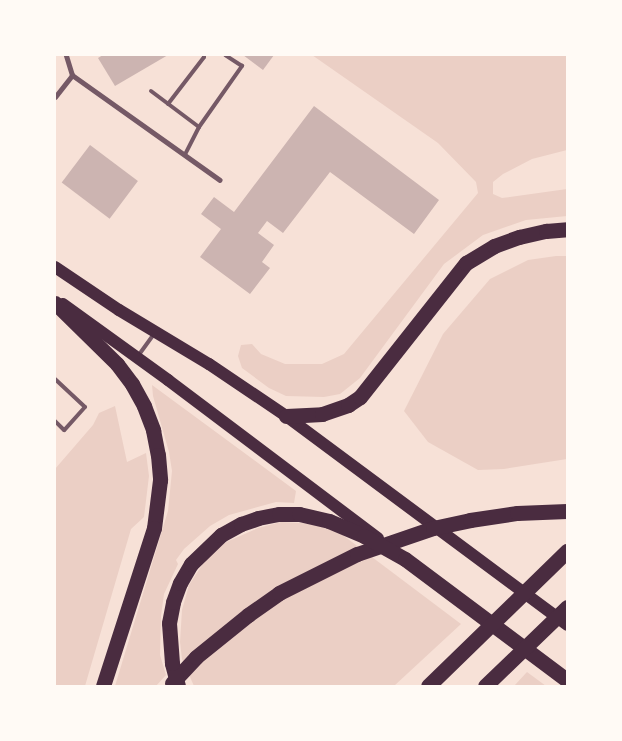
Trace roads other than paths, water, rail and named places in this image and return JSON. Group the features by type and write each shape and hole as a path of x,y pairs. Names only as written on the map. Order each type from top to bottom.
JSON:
{"highway":[{"path":"286,416 322,414 348,405 360,397 466,263 494,246 510,240 546,231 567,229"},
{"path":"55,303 117,364 132,384 144,406 153,430 158,455 160,480 154,528 103,686"},
{"path":"169,686 196,657 248,615 279,593 357,554 433,528 470,520 517,513 567,511"},
{"path":"178,686 172,663 169,624 173,602 180,583 192,564 221,535 241,524 279,514 299,514 320,518 364,536 406,560 567,680"},
{"path":"428,686 567,551"},
{"path":"485,686 567,607"},
{"path":"424,686 448,667"}],"main road":[{"path":"55,267 286,416 567,625"},
{"path":"55,298 137,357 406,560"}],"street":[{"path":"66,55 72,75 220,180"},
{"path":"55,96 72,75"}],"lane":[{"path":"168,104 204,55"},
{"path":"185,155 199,127 242,66 225,55"},
{"path":"151,91 199,127"},
{"path":"137,357 156,332"},
{"path":"55,379 85,407 64,430 55,421"}]}
